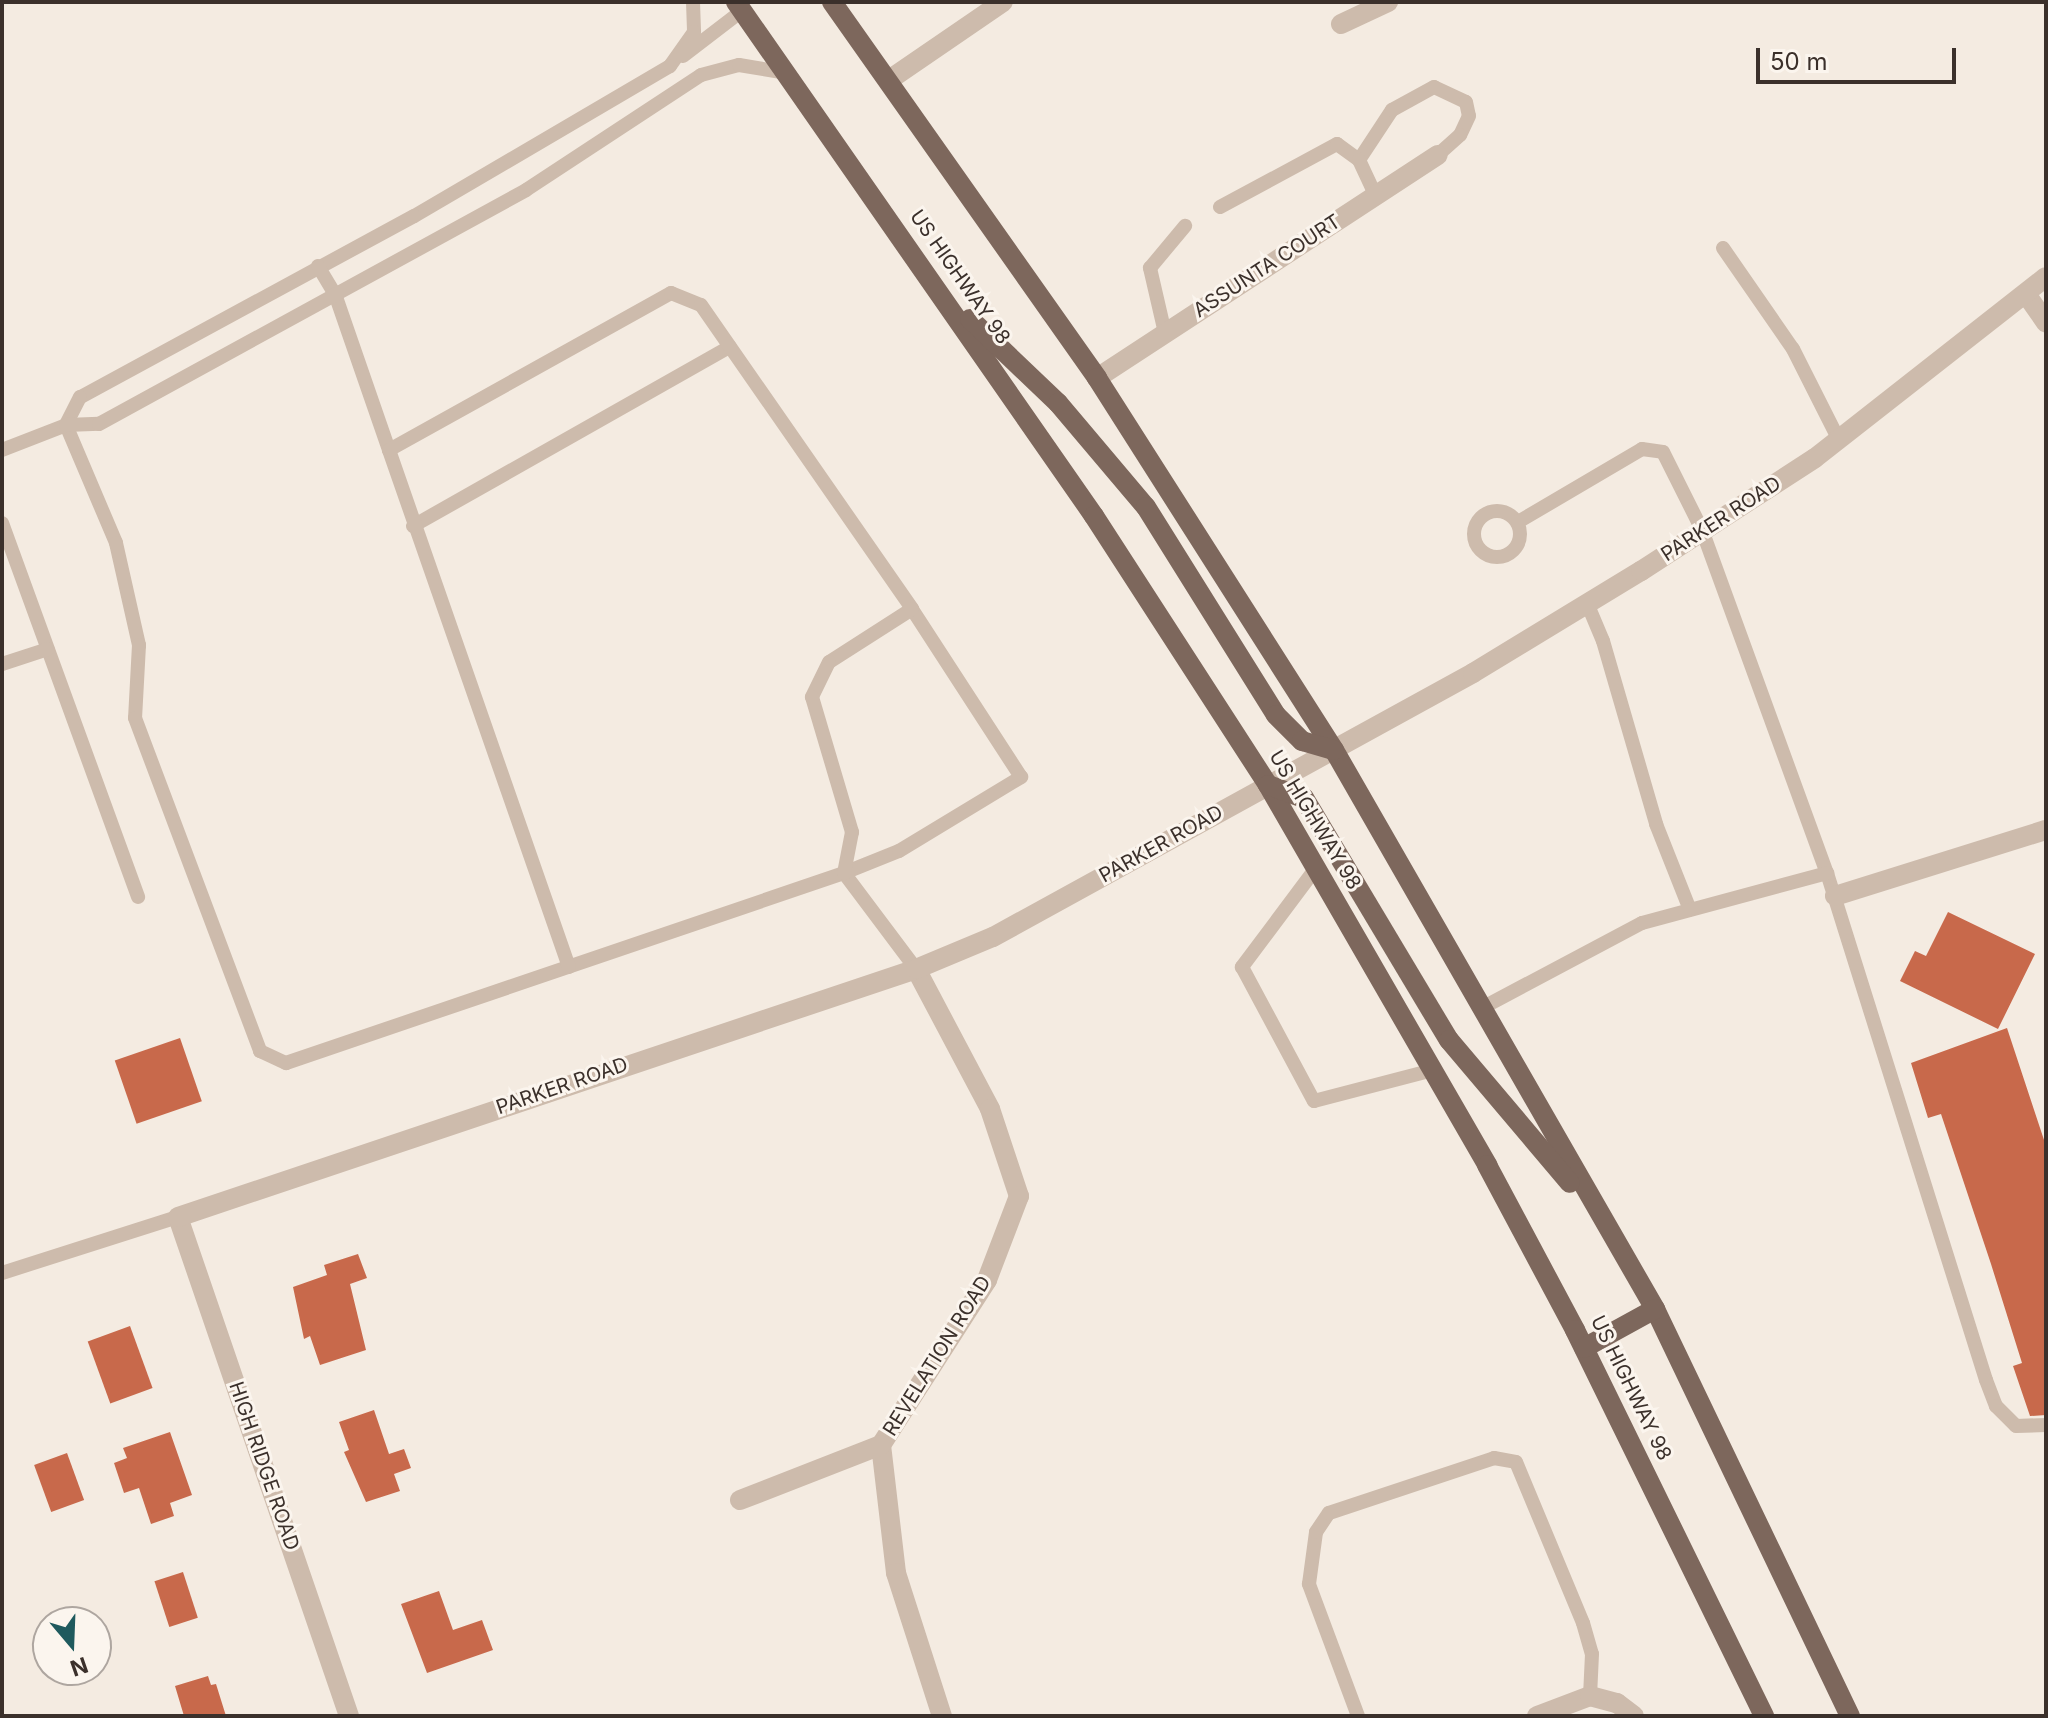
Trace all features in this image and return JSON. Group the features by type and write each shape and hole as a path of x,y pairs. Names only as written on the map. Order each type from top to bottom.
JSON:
{"main road":[{"path":"832,2 1097,378 1334,750 1655,1309 1850,1716"},
{"name":"US HIGHWAY 98","path":"745,5 788,73 938,288 1268,785 1433,1070 1584,1348 1763,1716"},
{"path":"938,288 1058,403 1146,507 1276,715 1302,741 1334,750"},
{"path":"1268,785 1304,798 1449,1040 1606,1226"},
{"path":"1584,1348 1655,1309"}],"street":[{"path":"889,80 1003,2"},
{"path":"1341,24 1388,2"},
{"name":"ASSUNTA COURT","path":"1097,378 1438,155"},
{"name":"PARKER ROAD","path":"178,1217 916,969 1019,924 1334,750 1587,603 1839,440 2046,277"},
{"path":"2026,294 2046,323"},
{"path":"1835,896 2046,830"},
{"name":"REVELATION ROAD","path":"916,969 990,1109 1019,1196 987,1280 881,1445 896,1573 942,1716"},
{"name":"HIGH RIDGE ROAD","path":"178,1217 349,1716"},
{"path":"740,1500 881,1445"},
{"path":"1537,1716 1590,1696 1617,1703 1634,1716"}],"lane":[{"path":"670,66 694,32 693,2"},
{"path":"389,450 671,293 701,305 912,609 1021,777 899,851 844,873 286,1063 260,1051 135,718 139,645 116,543 66,425 80,397 414,216 670,66 745,5"},
{"path":"2,450 66,425 99,424 526,190 701,75 739,65 788,73"},
{"path":"1359,160 1392,110 1434,87 1466,102 1469,116 1460,135 1438,155"},
{"path":"1220,207 1337,144 1359,160 1376,196"},
{"path":"1165,333 1150,268 1185,226"},
{"path":"1723,248 1793,349 1839,440"},
{"path":"318,266 335,294 413,526 569,967"},
{"path":"413,526 730,347"},
{"path":"1518,522 1615,463 1655,448 1663,452 1702,530 1827,873 1996,1406 2016,1426 2046,1425"},
{"path":"2,523 138,897"},
{"path":"1587,603 1603,641 1656,824 1690,910"},
{"path":"912,609 829,662 812,697 852,832 844,873 916,969"},
{"path":"2,664 48,649"},
{"path":"1316,868 1242,967 1314,1101 1433,1070"},
{"path":"1480,1009 1642,923 1827,873"},
{"path":"2,1273 178,1217"},
{"path":"1358,1716 1309,1584 1316,1532 1329,1513 1494,1458 1516,1462 1583,1623 1592,1654 1590,1696"}],"building":[{"path":"1948,912 2035,954 1998,1029 1900,981 1915,951 1926,956"},
{"path":"2007,1028 2046,1146 2046,1415 2030,1416 2013,1366 2022,1363 1941,1114 1928,1118 1911,1063"},
{"path":"180,1038 202,1101 137,1124 115,1060"},
{"path":"358,1254 367,1278 350,1284 366,1350 320,1365 310,1336 304,1339 293,1287 327,1275 324,1265"},
{"path":"130,1326 153,1388 110,1403 88,1341"},
{"path":"374,1410 389,1454 404,1449 411,1468 394,1474 400,1491 366,1502 344,1452 349,1450 339,1422"},
{"path":"170,1432 192,1495 170,1503 174,1516 151,1524 139,1488 124,1493 114,1463 127,1458 123,1448"},
{"path":"67,1453 84,1500 51,1512 34,1465"},
{"path":"183,1572 198,1618 169,1627 154,1581"},
{"path":"439,1591 453,1630 482,1620 493,1650 427,1673 401,1604"},
{"path":"208,1676 211,1685 216,1684 226,1716 184,1716 175,1686"}]}
